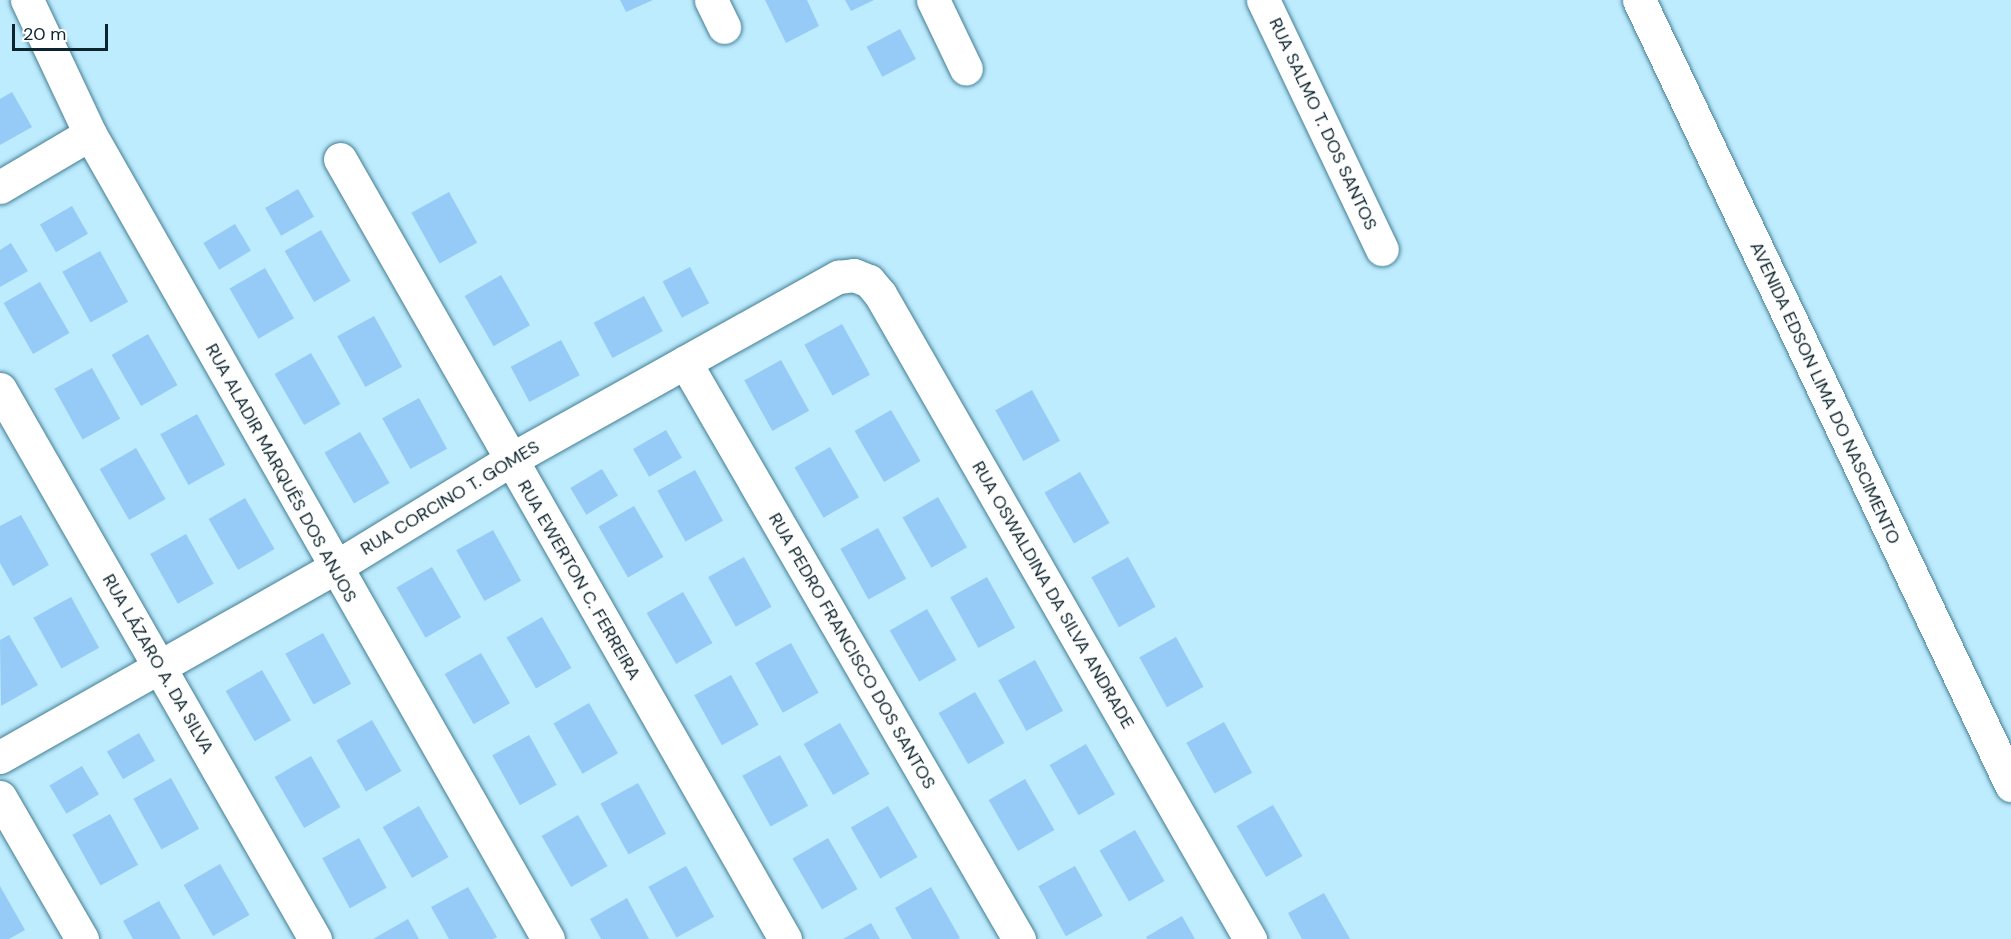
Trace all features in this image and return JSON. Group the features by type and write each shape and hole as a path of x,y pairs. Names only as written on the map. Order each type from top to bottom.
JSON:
{"street":[{"name":"RUA ALADIR MARQUÊS DOS ANJOS","path":"27,0 90,134 334,568 548,939"},
{"path":"933,0 966,69"},
{"name":"RUA SALMO T. DOS SANTOS","path":"1263,0 1382,249"},
{"name":"AVENIDA EDSON LIMA DO NASCIMENTO","path":"1639,0 2011,785"},
{"path":"0,187 90,134"},
{"name":"RUA EWERTON C. FERREIRA","path":"340,159 785,939"},
{"name":"RUA OSWALDINA DA SILVA ANDRADE","path":"838,277 854,275 869,281 880,294 1250,939"},
{"name":"RUA CORCINO T. GOMES","path":"0,757 334,568 510,460 838,277"},
{"name":"RUA PEDRO FRANCISCO DOS SANTOS","path":"685,362 1019,939"},
{"name":"RUA LÁZARO A. DA SILVA","path":"0,389 315,939"},
{"path":"0,797 82,939"}],"building":[{"path":"620,0 653,0 626,12"},
{"path":"765,0 807,0 819,26 786,43"},
{"path":"845,0 874,0 851,11"},
{"path":"900,29 916,59 882,77 866,47"},
{"path":"12,92 32,127 0,145 0,99"},
{"path":"298,189 314,217 281,236 265,208"},
{"path":"449,192 477,243 440,264 411,213"},
{"path":"72,206 88,234 56,252 40,224"},
{"path":"235,224 251,251 219,270 203,243"},
{"path":"321,230 350,281 314,302 285,251"},
{"path":"11,243 28,271 0,287 0,250"},
{"path":"100,251 128,302 91,323 62,272"},
{"path":"690,267 709,303 682,318 663,282"},
{"path":"265,268 294,318 258,339 229,288"},
{"path":"501,275 530,325 494,346 465,296"},
{"path":"40,282 70,333 33,354 4,303"},
{"path":"644,296 663,331 612,358 594,323"},
{"path":"374,316 402,367 365,387 337,336"},
{"path":"842,324 870,375 833,396 804,345"},
{"path":"148,334 178,385 141,406 112,355"},
{"path":"561,340 580,375 529,402 511,367"},
{"path":"311,353 340,404 304,425 275,374"},
{"path":"781,360 809,411 772,431 744,380"},
{"path":"92,368 120,419 83,440 54,389"},
{"path":"1032,390 1060,441 1023,461 995,410"},
{"path":"419,398 447,449 410,469 382,418"},
{"path":"891,410 920,461 884,482 855,431"},
{"path":"197,414 225,465 188,485 160,434"},
{"path":"666,430 682,458 649,477 633,449"},
{"path":"360,432 390,483 354,504 324,452"},
{"path":"830,447 859,497 823,518 794,467"},
{"path":"136,448 166,499 129,520 100,469"},
{"path":"602,469 618,496 586,515 570,488"},
{"path":"695,470 723,521 686,542 657,491"},
{"path":"1080,472 1110,523 1074,544 1044,492"},
{"path":"938,497 967,547 931,568 902,518"},
{"path":"245,498 274,549 238,570 209,519"},
{"path":"634,506 664,557 628,578 598,526"},
{"path":"21,515 49,565 13,586 0,563 0,526"},
{"path":"878,528 906,579 869,600 840,549"},
{"path":"493,530 521,581 484,601 456,550"},
{"path":"186,534 214,584 178,604 150,554"},
{"path":"744,557 772,607 736,627 708,577"},
{"path":"1128,557 1156,607 1119,627 1091,577"},
{"path":"432,567 461,617 425,638 396,588"},
{"path":"987,577 1015,628 978,648 950,597"},
{"path":"683,592 712,643 676,664 647,613"},
{"path":"71,597 99,648 62,669 33,618"},
{"path":"927,609 956,660 919,682 890,630"},
{"path":"542,617 572,668 536,689 506,638"},
{"path":"323,633 351,684 314,705 285,654"},
{"path":"9,635 38,685 1,706 0,640"},
{"path":"1176,637 1204,687 1167,707 1139,657"},
{"path":"791,643 819,693 783,713 755,663"},
{"path":"481,653 510,703 474,724 445,674"},
{"path":"1035,660 1063,711 1026,731 998,680"},
{"path":"262,670 291,720 255,741 226,691"},
{"path":"731,675 759,725 722,745 694,695"},
{"path":"975,692 1004,743 968,764 939,713"},
{"path":"589,703 618,753 582,774 553,724"},
{"path":"372,720 402,771 366,792 336,740"},
{"path":"1224,722 1252,773 1215,794 1186,743"},
{"path":"840,723 870,774 833,795 804,744"},
{"path":"139,733 155,761 123,779 107,752"},
{"path":"529,735 557,785 520,805 492,755"},
{"path":"1086,744 1115,794 1079,815 1050,765"},
{"path":"780,755 808,806 771,827 742,776"},
{"path":"311,756 340,807 304,828 275,777"},
{"path":"82,766 99,794 66,814 49,786"},
{"path":"171,778 199,829 162,850 133,799"},
{"path":"1025,779 1054,830 1018,851 989,800"},
{"path":"638,783 666,834 629,855 600,804"},
{"path":"1273,805 1302,856 1266,877 1237,826"},
{"path":"419,806 449,857 412,878 383,827"},
{"path":"888,806 918,857 880,879 851,828"},
{"path":"110,814 138,865 101,886 72,835"},
{"path":"578,815 608,866 571,887 542,836"},
{"path":"1135,830 1164,881 1129,902 1099,850"},
{"path":"359,838 387,888 350,908 322,858"},
{"path":"828,838 858,889 822,910 792,858"},
{"path":"220,864 250,915 213,936 184,885"},
{"path":"686,866 714,917 677,938 648,887"},
{"path":"1075,866 1103,916 1066,936 1038,886"},
{"path":"0,886 25,930 9,939 0,939"},
{"path":"468,887 497,937 493,939 449,939 431,907"},
{"path":"931,887 960,938 912,939 895,908"},
{"path":"1324,893 1350,939 1302,939 1288,913"},
{"path":"627,898 649,939 601,939 590,919"},
{"path":"159,901 181,939 133,939 123,921"},
{"path":"1182,916 1195,939 1147,939 1146,937"},
{"path":"408,919 419,939 373,939"},
{"path":"871,923 880,939 843,939"}]}
